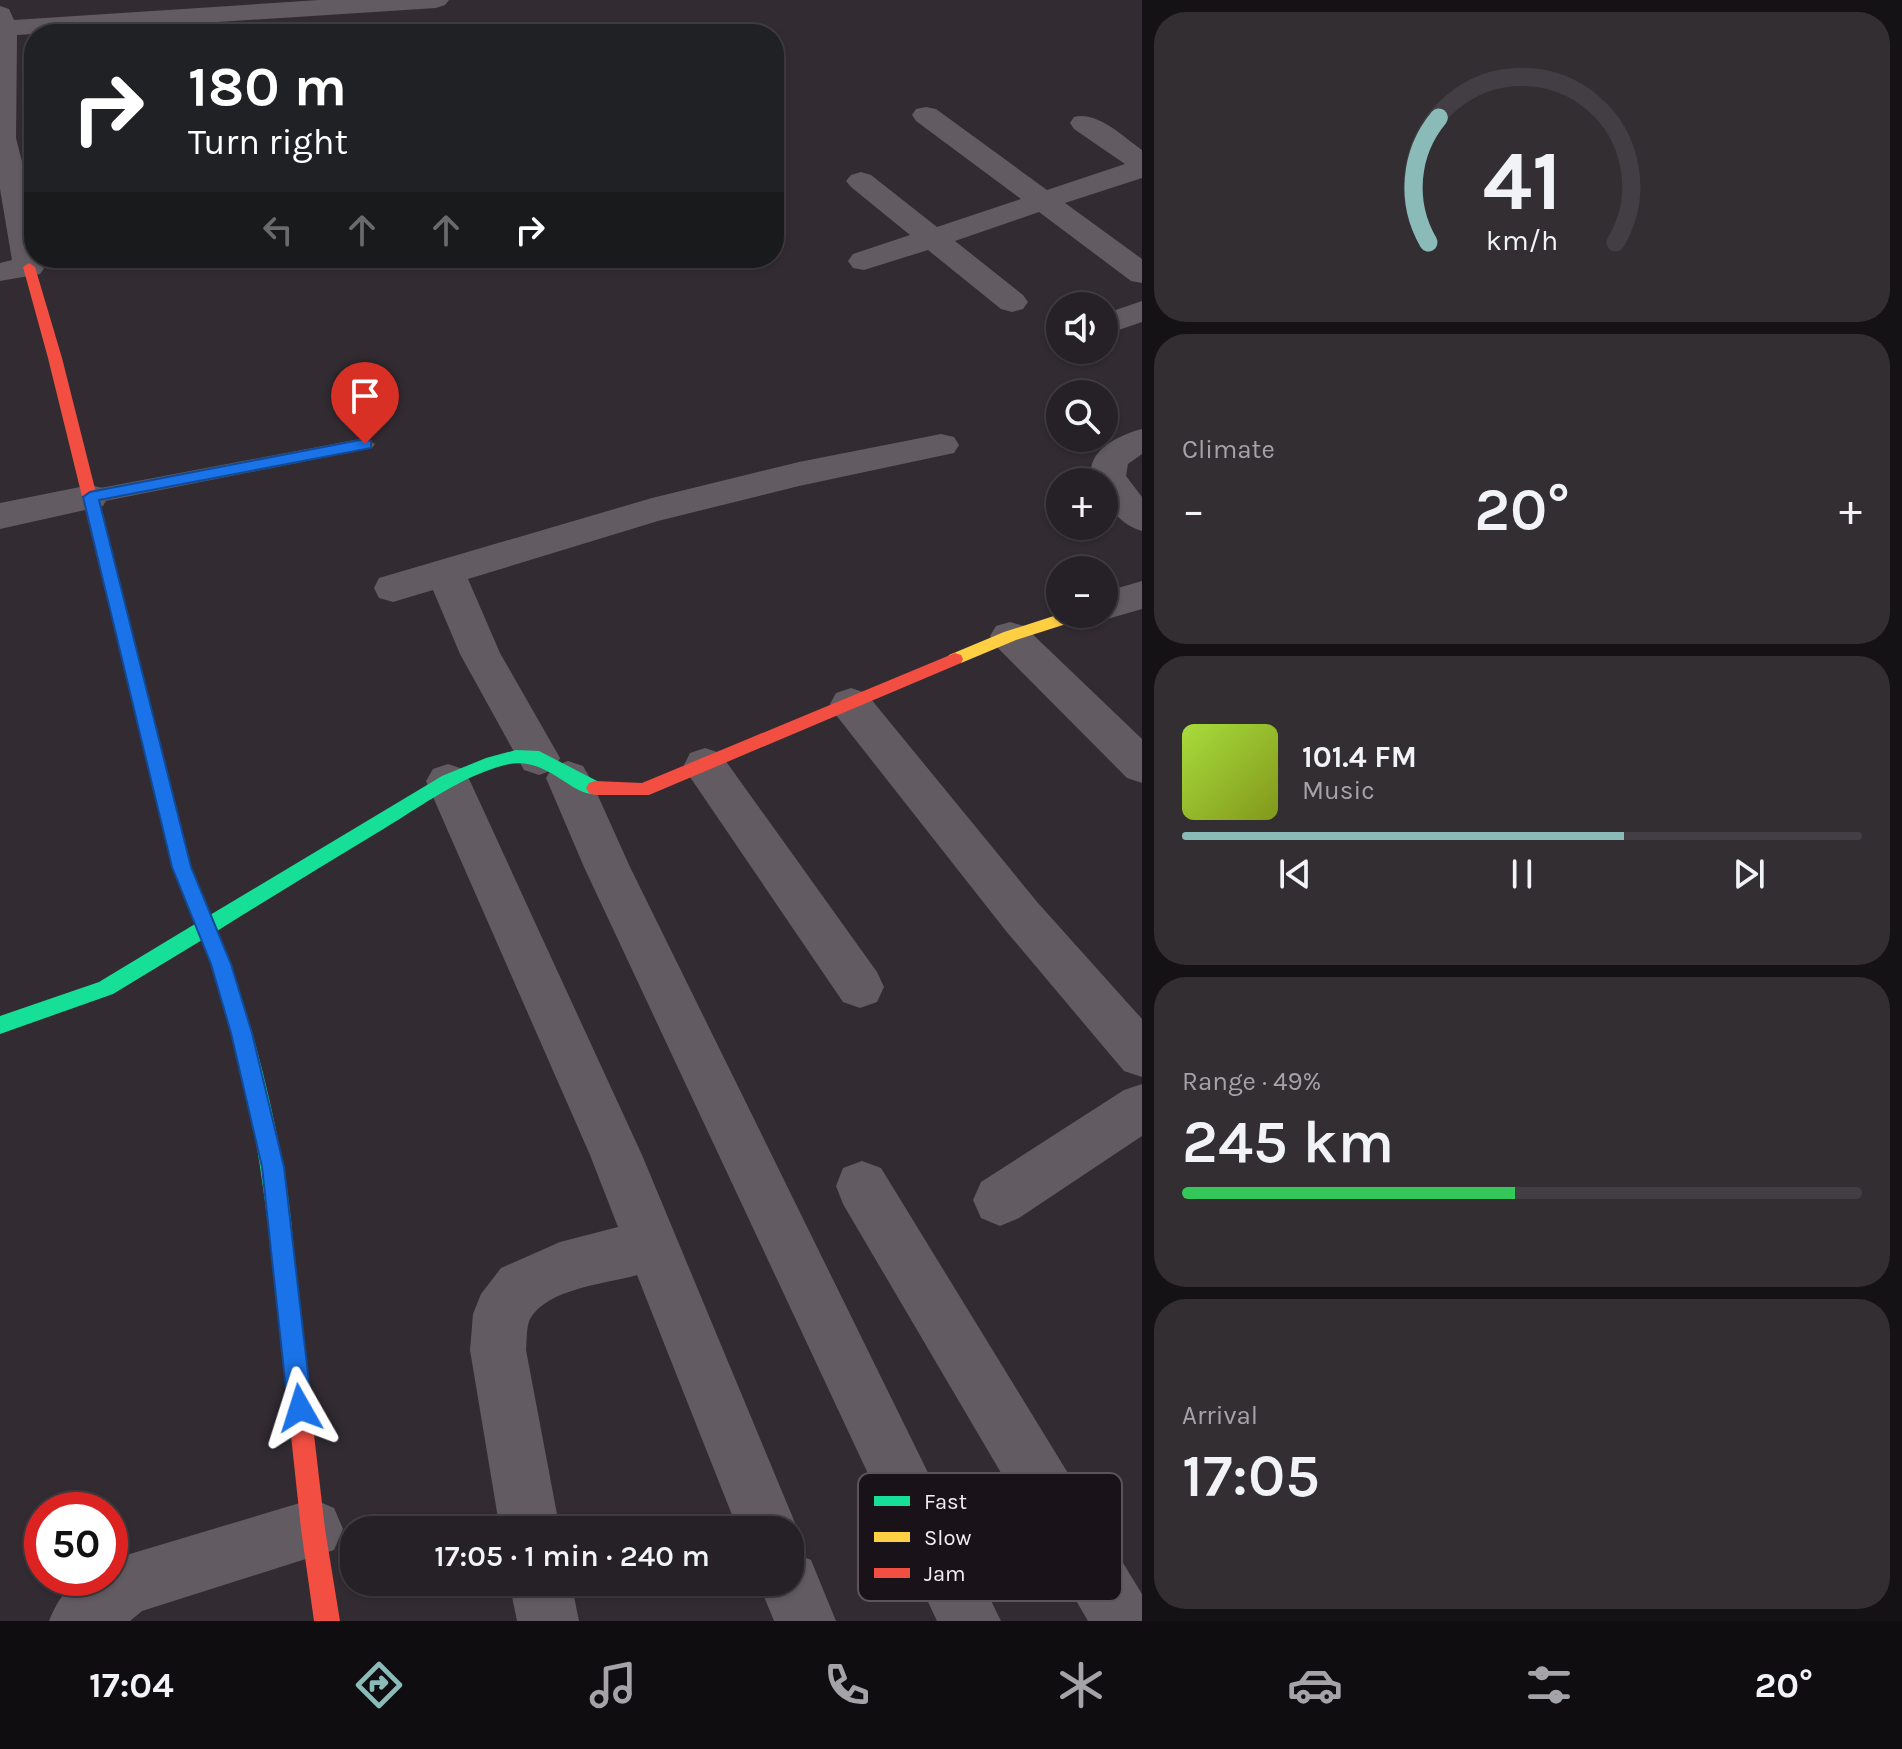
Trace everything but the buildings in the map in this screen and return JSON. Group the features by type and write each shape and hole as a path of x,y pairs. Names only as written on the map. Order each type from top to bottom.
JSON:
{"main road":[{"path":"14,269 90,497 181,867 207,929 242,1033 273,1167 313,1529 327,1621"},
{"path":"0,1025 106,988 448,781 508,760 554,768 611,792 643,790 1010,636 1046,625"}],"street":[{"path":"14,269 17,198 2,138 2,11 436,0"},
{"path":"926,115 1142,274"},
{"path":"1084,123 1142,165"},
{"path":"864,261 1142,165"},
{"path":"861,181 1012,302"},
{"path":"1118,320 1142,311"},
{"path":"1142,440 1116,455 1107,465 1106,479 1123,501 1142,518"},
{"path":"393,588 652,510 941,445"},
{"path":"0,516 90,497"},
{"path":"446,573 480,654 554,768 607,867 899,1473"},
{"path":"1118,602 1142,595"},
{"path":"1010,636 1142,766"},
{"path":"851,704 1022,917 1142,1055"},
{"path":"705,765 860,987"},
{"path":"448,781 616,1155 762,1516"},
{"path":"1000,1200 1142,1107"},
{"path":"862,1186 1034,1473"},
{"path":"528,1516 498,1350 501,1314 520,1287 560,1269 652,1245"},
{"path":"80,1621 125,1585 313,1529"},
{"path":"543,1596 548,1621"},
{"path":"795,1596 805,1621"},
{"path":"960,1601 970,1621"},
{"path":"1111,1601 1123,1621"}],"lane":[{"path":"90,497 365,444"}],"traffic: fast":[{"path":"130,659 181,867 221,964 242,1033 273,1167 288,1305"},
{"path":"0,1025 106,988 448,781 480,767 516,756 539,758 595,788"}],"traffic: slow":[{"path":"955,659 1046,625"}],"traffic: jam":[{"path":"29,268 55,358 130,659"},
{"path":"595,788 643,790 955,659"},
{"path":"288,1305 313,1529 327,1621"}],"route":[{"path":"300,1408 273,1167 242,1033 221,964 181,867 90,497 365,444"}]}
